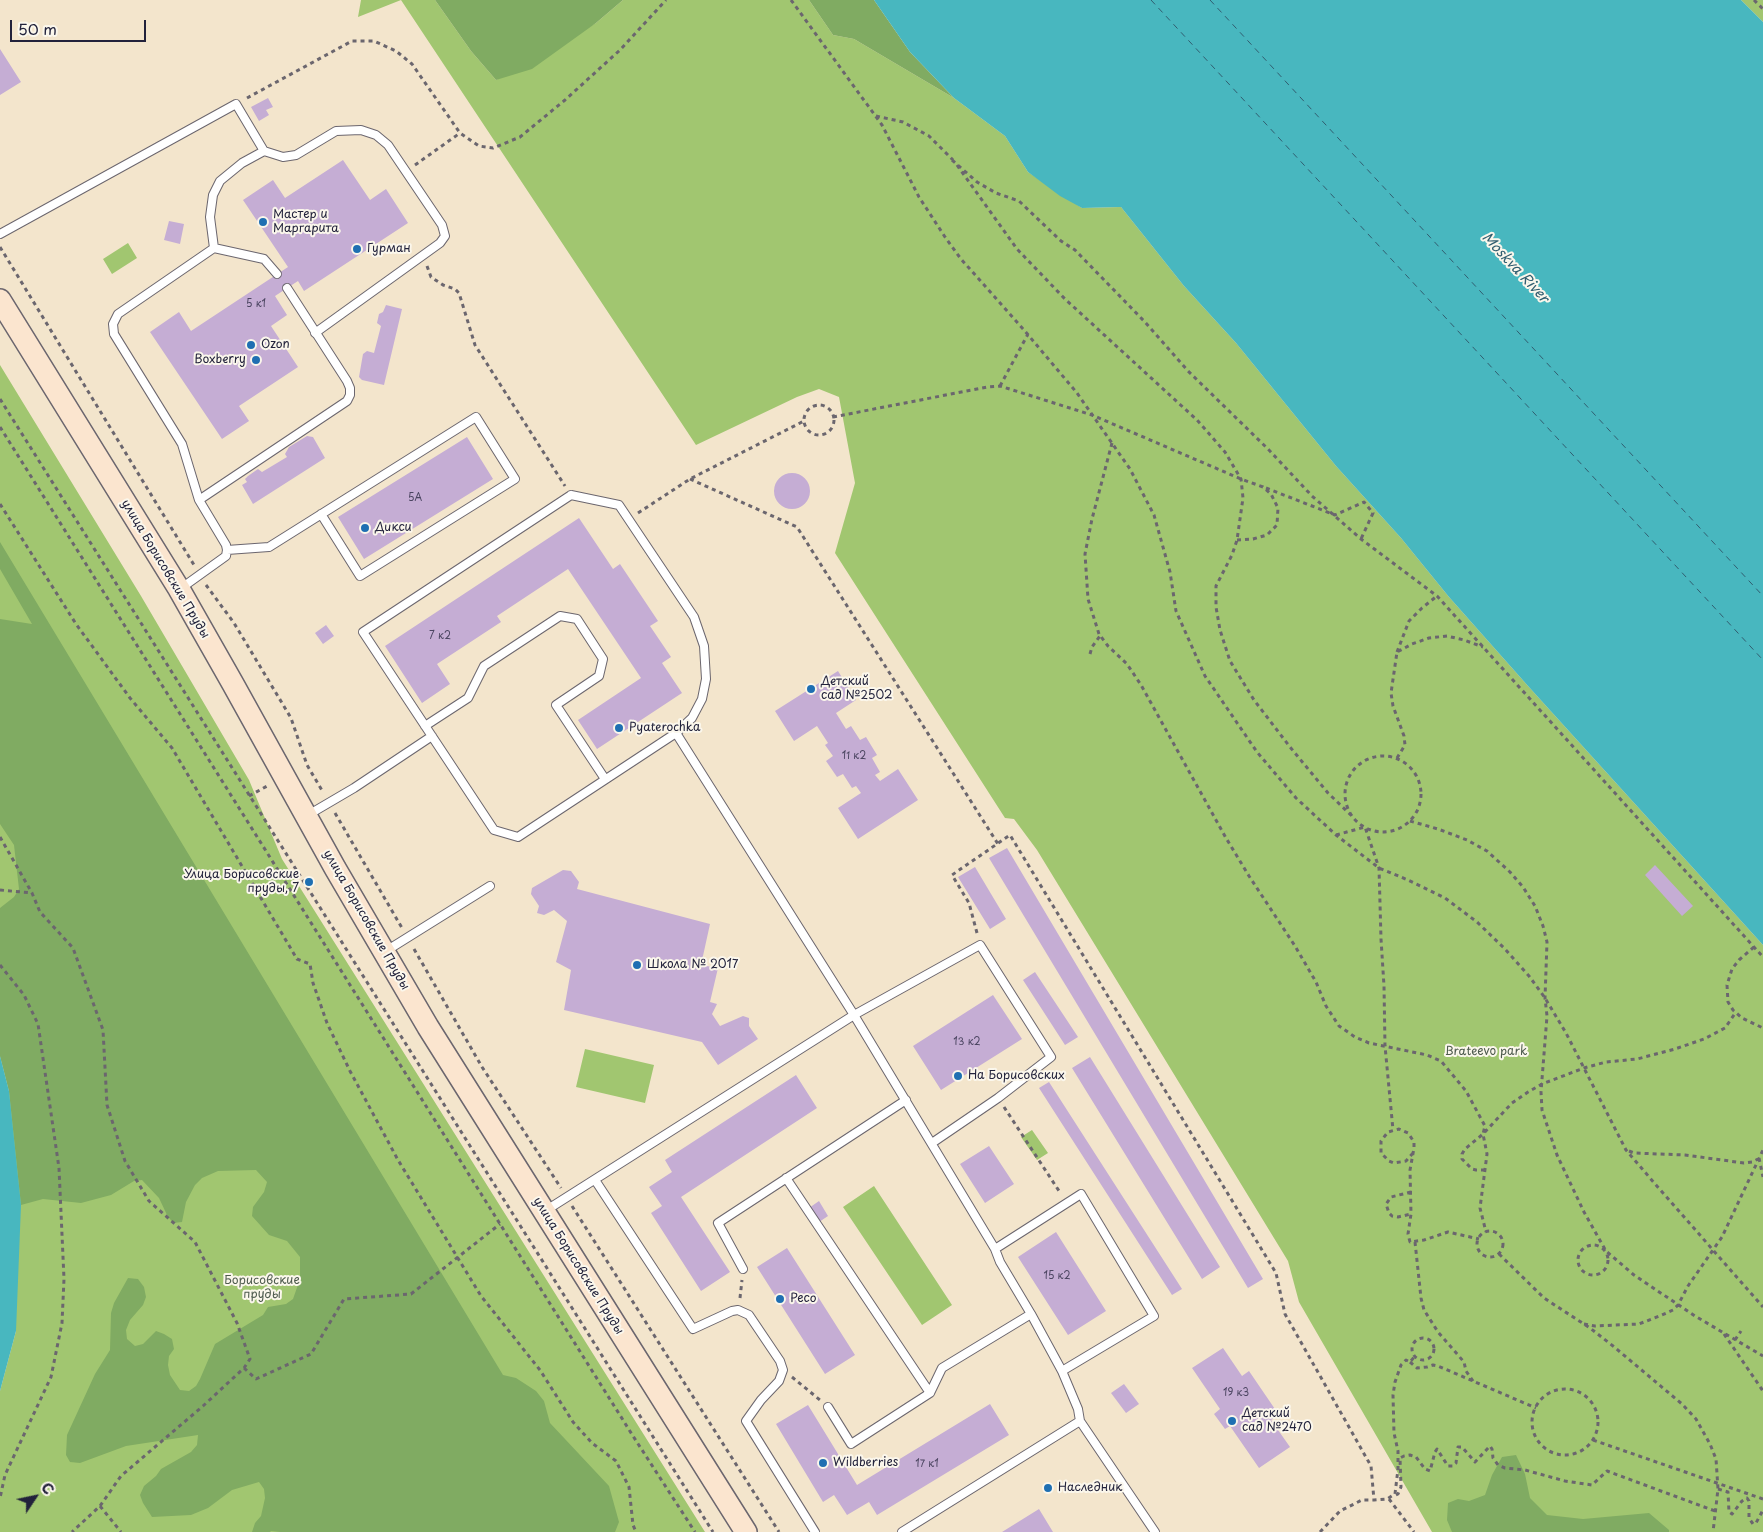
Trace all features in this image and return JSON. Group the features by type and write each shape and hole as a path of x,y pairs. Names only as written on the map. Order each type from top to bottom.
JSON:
{"main road":[{"name":"улица Борисовские Пруды","path":"0,300 179,589 234,684 306,816 428,1027 746,1532"}],"lane":[{"path":"0,234 236,104 264,151 283,157 296,155 336,130 361,130 376,135 388,145 442,225 445,236 440,243 315,333"},
{"path":"214,248 210,217 213,195 220,181 242,163 264,151"},
{"path":"179,589 226,556 226,545 199,500 182,444 119,343 114,334 113,324 118,314 214,248 264,259 277,274"},
{"path":"199,500 347,401 350,395 347,381 287,288"},
{"path":"227,550 269,547 321,514 476,417 515,479 360,576 321,514"},
{"path":"571,495 619,505 694,617 704,646 706,679 702,699 692,718 676,733 518,836 494,830 363,632 571,495"},
{"path":"425,726 468,698 484,666 560,616 577,619 603,659 599,676 556,705 605,779"},
{"path":"676,733 854,1015 932,1143 995,1249 1000,1262 1062,1371 1078,1409 1080,1421 1155,1532"},
{"path":"306,816 354,788 432,736"},
{"path":"384,952 490,886"},
{"path":"544,1212 854,1015 980,945 1051,1057 998,1098 932,1143"},
{"path":"743,1269 718,1223 906,1100"},
{"path":"786,1178 930,1393"},
{"path":"595,1180 693,1329 738,1310 749,1315 780,1361 783,1370 779,1381 761,1400 746,1421 816,1532"},
{"path":"995,1249 1081,1194 1154,1316 1062,1371"},
{"path":"828,1407 851,1444 930,1393 942,1368 1031,1314"},
{"path":"902,1532 1080,1421"}],"path":[{"path":"236,104 352,41 374,41 396,51 412,64 460,133 479,146 493,148 520,137 565,100 620,50 666,0"},
{"path":"792,0 876,116 919,197 945,237 961,259 1074,389 1130,469 1154,515 1170,572 1176,611 1205,676 1257,752 1296,798 1336,835 1379,868 1445,898 1476,922 1504,948 1529,976 1545,998 1566,1033 1626,1150 1763,1307"},
{"path":"1754,0 1763,9"},
{"path":"876,116 903,122 929,136 977,182 996,193 1019,201 1061,241 1075,250 1144,321 1188,371 1268,449 1312,496 1360,539 1438,596 1763,957"},
{"path":"406,172 460,133"},
{"path":"952,160 1017,249 1065,299 1197,420 1225,452 1241,479 1244,498 1237,540 1232,555 1216,586 1216,607 1220,630 1230,660 1254,700 1290,747 1328,792 1353,817 1365,827 1387,831 1404,826 1420,805 1420,786 1412,769 1397,758 1378,756 1368,759 1353,771 1348,780 1346,799 1353,817"},
{"path":"0,247 212,595 234,623 291,718 307,765 482,1066 779,1532"},
{"path":"426,253 426,264 431,277 459,293 475,345 571,495"},
{"path":"1000,386 1028,334"},
{"path":"833,417 1000,386 1092,415 1241,479 1335,515 1364,502 1373,513 1360,539"},
{"path":"0,399 713,1532"},
{"path":"818,405 823,405 830,410 833,417 831,428 822,434 813,433 808,430 804,422 805,414 810,408 818,405"},
{"path":"629,519 690,479 804,422"},
{"path":"0,427 695,1532"},
{"path":"1112,443 1085,554 1088,599 1100,636 1127,664 1141,685 1226,838 1302,958 1331,1014 1340,1026 1355,1037 1369,1043 1427,1055 1441,1061 1466,1092 1485,1126 1484,1134 1487,1154 1480,1208 1486,1232"},
{"path":"690,479 797,527 998,844"},
{"path":"1237,540 1253,539 1267,535 1277,526 1278,508 1271,494 1263,488"},
{"path":"0,504 76,624 130,698 172,748 297,959 310,964 313,983 327,1023 350,1071 398,1160 481,1296 540,1370 573,1422 592,1443 616,1461 629,1487 633,1525 636,1532"},
{"path":"1397,758 1405,745 1404,736 1392,706 1391,693 1397,652 1409,621 1438,596"},
{"path":"1090,654 1092,647 1100,636"},
{"path":"1397,652 1429,638 1447,636 1483,647"},
{"path":"1410,820 1467,840 1487,851 1510,872 1522,887 1535,906 1540,919 1547,942 1548,963 1545,998 1547,1016 1542,1110 1557,1156 1584,1212 1606,1251 1609,1260 1602,1273 1592,1275 1580,1268 1579,1253 1587,1245 1598,1245 1606,1251 1634,1275 1678,1305 1763,1356"},
{"path":"1336,835 1365,827"},
{"path":"1365,827 1379,868 1385,1046 1388,1061 1393,1130"},
{"path":"980,945 969,904 952,875 1010,835 1276,1273 1285,1314 1371,1466 1374,1500"},
{"path":"0,837 32,893 40,912 73,948 103,1030 107,1105 126,1161 150,1201 196,1242 237,1323 250,1359 244,1368 121,1476 100,1506 72,1532"},
{"path":"0,890 32,893"},
{"path":"1754,947 1738,960 1728,977 1728,1002 1742,1018 1763,1028"},
{"path":"0,965 24,995 38,1024 58,1168 64,1279 62,1323 51,1377 5,1475 0,1498"},
{"path":"1485,1170 1472,1169 1462,1160 1465,1148 1484,1134 1512,1103 1542,1084 1606,1062 1637,1059 1704,1040 1725,1028 1736,1012"},
{"path":"998,1098 1068,1204"},
{"path":"1413,1153 1410,1158 1400,1164 1389,1161 1384,1158 1380,1147 1381,1141 1388,1132 1404,1130 1412,1137 1414,1142 1413,1153 1410,1170 1411,1214 1408,1234 1410,1242 1448,1232 1479,1239"},
{"path":"1626,1150 1634,1153 1685,1155 1744,1163 1752,1162 1759,1158"},
{"path":"1581,1323 1595,1326 1638,1324 1662,1316 1678,1305 1688,1286 1725,1230 1763,1150"},
{"path":"1759,1158 1763,1177"},
{"path":"1411,1192 1391,1197 1386,1204 1392,1216 1398,1217 1411,1214"},
{"path":"244,1368 256,1379 311,1354 344,1299 411,1294 500,1224"},
{"path":"1486,1232 1495,1232 1502,1238 1503,1246 1499,1254 1491,1257 1483,1255 1478,1247 1479,1239 1486,1232"},
{"path":"1415,1242 1424,1310 1438,1332 1464,1362 1466,1371 1473,1380"},
{"path":"1499,1254 1544,1298 1612,1346 1682,1404 1696,1419 1714,1451 1718,1468 1718,1489 1713,1532"},
{"path":"738,1310 743,1269"},
{"path":"1735,1340 1741,1331"},
{"path":"1723,1333 1763,1391"},
{"path":"1427,1339 1432,1343 1434,1350 1428,1358 1421,1360 1415,1356 1413,1350 1417,1341 1427,1339"},
{"path":"1410,1362 1415,1356"},
{"path":"1388,1499 1396,1494 1398,1484 1398,1451 1394,1433 1393,1395 1401,1365 1406,1360 1417,1368 1433,1365 1473,1380 1536,1408"},
{"path":"783,1370 828,1407"},
{"path":"1573,1390 1581,1394 1594,1406 1597,1414 1598,1423 1593,1440 1581,1452 1574,1454 1565,1455 1549,1451 1536,1438 1533,1428 1536,1408 1547,1395 1555,1391 1573,1390"},
{"path":"1593,1440 1763,1499"},
{"path":"1320,1532 1340,1511 1362,1500 1388,1499 1398,1494 1401,1487 1400,1458 1406,1455 1416,1457 1425,1468 1430,1470 1437,1449 1448,1466 1453,1466 1456,1463 1458,1447 1462,1446 1474,1462 1490,1446 1493,1458 1498,1465 1505,1468 1525,1470 1565,1481 1592,1485 1607,1471 1715,1510"},
{"path":"1718,1489 1728,1492 1729,1512 1732,1514 1742,1501 1747,1498 1749,1501 1749,1518 1753,1524 1756,1523 1763,1510"},
{"path":"1388,1499 1414,1532"},
{"path":"100,1506 121,1532"}],"green space":[{"path":"361,0 401,0 358,17"},
{"name":"Brateevo park","path":"401,0 435,0 471,51 496,80 596,23 623,0 809,0 833,35 854,39 954,98 1005,136 1028,172 1082,208 1121,207 1184,286 1236,343 1336,466 1401,538 1449,597 1763,945 1763,1532 1432,1532 1299,1302 1288,1261 1037,850 1014,819 1005,818 835,553 855,483 839,397 819,389 797,397 696,445"},
{"path":"435,0 623,0 596,23 532,69 496,80 471,51"},
{"path":"809,0 874,0 910,52 954,98 854,39 833,35"},
{"path":"1741,0 1763,0 1763,22"},
{"path":"128,243 137,258 112,274 103,259"},
{"name":"Борисовские пруды","path":"0,365 141,596 249,780 282,859 705,1532 0,1532 0,1391 16,1331 9,1091 0,1056"},
{"path":"0,542 503,1375 516,1378 536,1391 544,1401 550,1423 609,1486 619,1522 615,1532 252,1532 255,1523 261,1516 265,1498 264,1489 259,1482 232,1490 208,1508 191,1515 152,1517 143,1503 140,1495 144,1486 161,1469 191,1452 197,1445 198,1435 126,1446 80,1463 70,1462 66,1455 67,1435 95,1374 110,1350 111,1313 114,1303 128,1278 138,1279 144,1287 146,1297 143,1305 130,1320 126,1330 127,1339 135,1346 143,1344 156,1331 172,1339 174,1349 169,1356 168,1365 170,1375 180,1390 189,1391 196,1386 200,1379 215,1344 263,1315 268,1307 286,1304 293,1299 300,1279 300,1257 287,1241 269,1235 252,1216 253,1207 264,1192 267,1182 256,1170 218,1171 202,1178 195,1185 186,1202 182,1222 173,1223 159,1198 142,1180 134,1181 111,1195 81,1203 43,1199 21,1205 9,1091 0,1056 0,908 14,897 19,889 14,845 0,824 0,619 32,624 0,569"},
{"path":"585,1049 654,1065 645,1103 576,1087"},
{"path":"1032,1130 1048,1153 1037,1160 1021,1137"},
{"path":"874,1186 952,1305 922,1325 843,1207"},
{"path":"1516,1455 1525,1474 1530,1498 1547,1515 1583,1519 1649,1513 1669,1532 1452,1532 1447,1520 1448,1503 1458,1499 1469,1501 1485,1495 1492,1475 1502,1457"}],"water":[{"name":"Moskva River","path":"874,0 1741,0 1763,22 1763,945 1449,597 1401,538 1336,466 1236,343 1184,286 1121,207 1082,208 1060,196 1028,172 1005,136 954,98 910,52"},
{"path":"0,1056 9,1091 21,1205 16,1331 0,1391"}],"building":[{"path":"0,49 21,82 0,95"},
{"path":"268,98 273,107 266,110 269,115 259,121 251,107"},
{"path":"343,160 370,200 386,189 408,223 304,291 298,281 275,296 287,315 271,326 298,367 239,406 249,421 222,439 150,332 179,312 191,331 288,267 243,200 273,180 285,198"},
{"path":"169,221 184,224 180,244 164,240"},
{"path":"386,305 402,309 384,385 362,380 359,377 363,354 367,351 374,353 381,326 377,323 379,314 383,312"},
{"path":"307,436 313,437 325,458 253,504 242,485 247,482 245,479 258,469 262,472 287,457 285,454 289,447"},
{"path":"467,437 493,479 364,559 338,517"},
{"path":"792,473 805,478 810,491 805,504 792,509 779,504 774,491 779,478"},
{"path":"579,518 613,569 620,564 658,621 650,626 671,657 662,663 682,693 597,749 578,720 641,678 568,569 497,616 501,622 437,664 450,684 422,703 385,646"},
{"path":"326,625 334,636 323,644 315,633"},
{"path":"838,671 856,700 836,713 846,729 851,726 860,740 866,737 877,755 872,758 880,772 875,775 880,781 898,769 918,800 858,839 838,808 861,793 856,786 852,788 843,774 837,777 826,761 833,756 825,745 828,743 817,726 794,741 775,711"},
{"path":"1007,848 1263,1279 1248,1288 989,858"},
{"path":"1655,865 1693,906 1682,916 1645,875"},
{"path":"975,867 1006,919 990,929 958,877"},
{"path":"563,870 571,871 579,882 577,889 710,924 701,965 718,968 710,1002 717,1004 712,1014 720,1026 743,1016 749,1018 749,1026 758,1039 718,1065 702,1042 564,1010 571,970 556,962 567,921 554,910 544,915 537,913 539,906 531,894 532,888"},
{"path":"1035,972 1078,1037 1065,1045 1023,980"},
{"path":"993,995 1022,1039 941,1090 913,1046"},
{"path":"1090,1057 1220,1267 1202,1279 1072,1068"},
{"path":"796,1075 817,1108 681,1197 730,1272 701,1291 651,1213 662,1206 649,1187 672,1172 665,1160"},
{"path":"1049,1082 1182,1289 1172,1295 1039,1088"},
{"path":"989,1146 1014,1184 985,1203 960,1164"},
{"path":"819,1201 828,1216 819,1222 809,1208"},
{"path":"1056,1232 1106,1311 1068,1335 1018,1257"},
{"path":"787,1248 855,1355 825,1374 757,1267"},
{"path":"1223,1348 1242,1376 1249,1371 1279,1415 1271,1420 1290,1447 1259,1468 1230,1426 1225,1429 1214,1414 1220,1409 1192,1368"},
{"path":"1124,1384 1139,1404 1126,1413 1111,1393"},
{"path":"990,1404 1009,1435 877,1515 869,1502 847,1515 834,1495 823,1502 776,1424 808,1405 857,1485"},
{"path":"1039,1509 1053,1532 1002,1532"}],"ferry route":[{"path":"1151,0 1763,660"},
{"path":"1210,0 1763,596"}],"place":[{"name":"Мастер и Маргарита","path":"263,222"},
{"name":"Гурман","path":"357,249"},
{"name":"Ozon","path":"251,345"},
{"name":"Boxberry","path":"256,360"},
{"name":"Дикси","path":"365,528"},
{"name":"Детский сад №2502","path":"811,689"},
{"name":"Pyaterochka","path":"619,728"},
{"name":"Улица Борисовские пруды, 7","path":"309,882"},
{"name":"Школа № 2017","path":"637,965"},
{"name":"На Борисовских","path":"958,1076"},
{"name":"Ресо","path":"780,1299"},
{"name":"Детский сад №2470","path":"1232,1421"},
{"name":"Wildberries","path":"823,1463"},
{"name":"Наследник","path":"1048,1488"}]}
